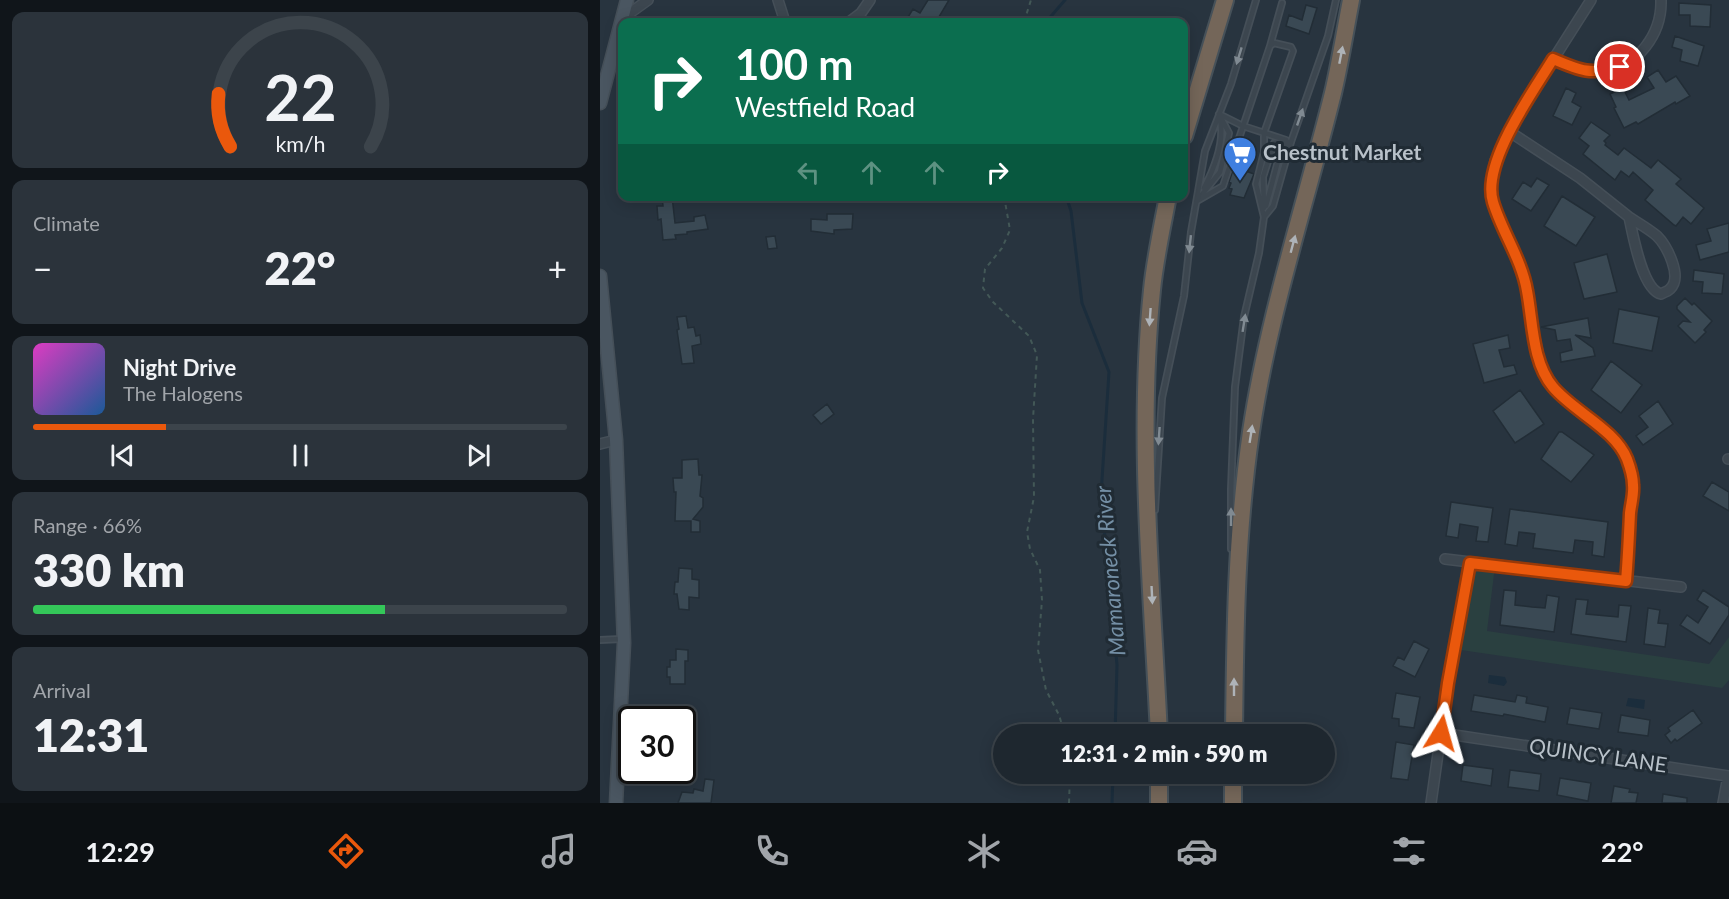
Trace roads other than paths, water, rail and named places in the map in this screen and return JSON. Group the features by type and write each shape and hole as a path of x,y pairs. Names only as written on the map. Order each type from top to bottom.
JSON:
{"highway":[{"path":"1188,123 1225,0"},
{"path":"1234,724 1234,639 1238,549 1251,431 1291,252 1334,91 1351,0"},
{"path":"1158,724 1146,448 1146,378 1152,290 1167,201"},
{"path":"1159,784 1159,803"},
{"path":"1233,784 1233,803"}],"street":[{"path":"623,18 627,0"},
{"path":"623,18 648,0"},
{"path":"778,0 784,18"},
{"path":"854,18 870,0"},
{"path":"1590,0 1523,107 1495,160 1491,186 1492,199 1527,289 1540,362 1546,377 1553,388 1578,411 1616,441 1630,467 1633,485 1626,581"},
{"path":"1553,59 1578,69 1601,72 1620,67 1643,51 1655,34 1661,16 1661,0"},
{"path":"600,103 618,36"},
{"path":"1510,132 1580,178 1629,217 1656,235 1670,255 1674,268 1672,285 1670,289 1661,294 1655,292 1648,283 1629,217"},
{"path":"600,276 616,441 624,639 616,803"},
{"path":"600,444 616,441"},
{"path":"1445,559 1681,587"},
{"path":"1431,803 1448,683 1470,563"},
{"name":"QUINCY LANE","path":"1441,733 1728,776 1723,803"}],"lane":[{"path":"1151,562 1162,398 1184,296 1205,151 1231,84 1256,0"},
{"path":"1264,216 1273,206 1328,36 1336,0"},
{"path":"1197,201 1223,186 1282,3"},
{"path":"1264,216 1256,184 1264,152 1264,133 1293,51 1291,47 1274,43 1270,46"},
{"path":"1219,114 1243,126 1292,142"},
{"path":"1197,201 1220,172 1229,132 1219,114"},
{"path":"1232,556 1231,489 1235,387 1244,317 1259,253 1272,179 1282,146 1292,142"},
{"path":"1264,216 1263,177 1274,143 1292,142"},
{"path":"1232,567 1234,639"},
{"path":"600,640 624,639"}],"water":[{"path":"1489,675 1505,677 1507,682 1504,686 1488,683"},
{"path":"1628,698 1645,700 1644,709 1626,706"}],"waterway":[{"name":"Mamaroneck River","path":"1049,18 1065,0"},
{"name":"Mamaroneck River","path":"1068,201 1071,211 1082,303 1109,372 1101,495 1117,665 1115,724"},
{"name":"Mamaroneck River","path":"1112,803 1113,784"}],"place":[{"name":"Chestnut Market","path":"1240,182"}]}
